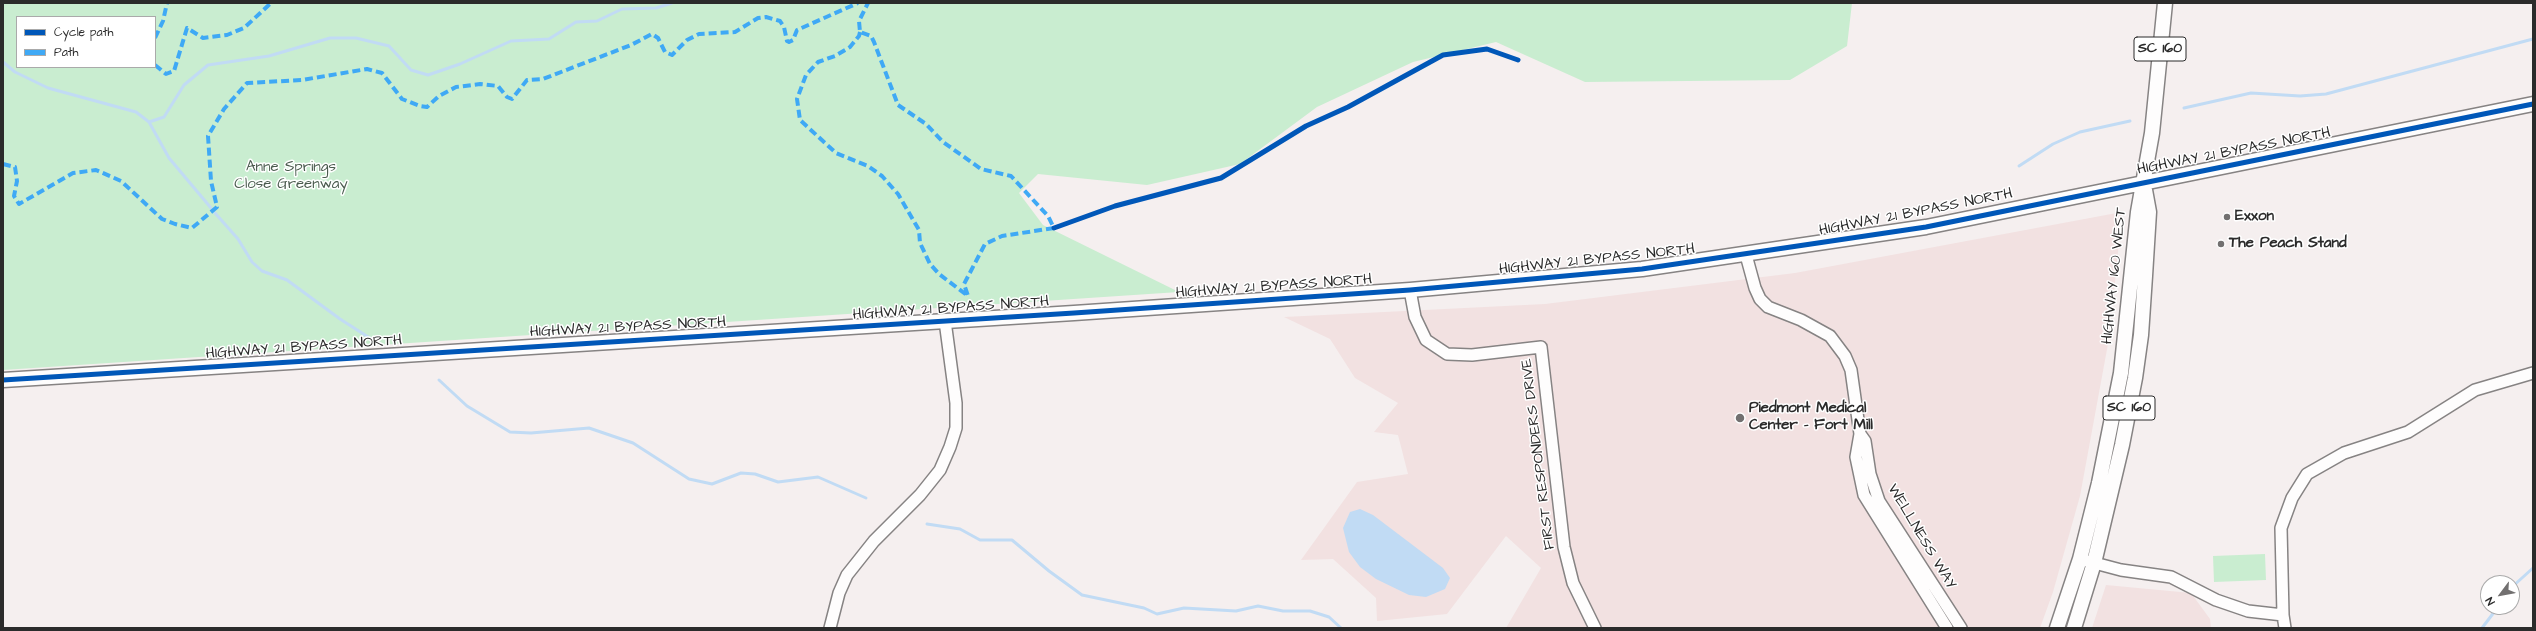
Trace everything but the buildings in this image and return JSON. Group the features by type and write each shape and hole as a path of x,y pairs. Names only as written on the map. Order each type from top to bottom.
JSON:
{"main road":[{"name":"SC 160","path":"2144,182 2165,3"},
{"name":"HIGHWAY 21 BYPASS NORTH","path":"3,380 945,321 1410,290 1642,269 1746,255 1926,227 2533,104"},
{"name":"HIGHWAY 160 WEST","path":"2057,628 2080,559 2099,482 2121,373 2138,212 2144,182"},
{"name":"HIGHWAY 160 WEST","path":"2074,628 2094,563 2122,445 2141,335 2149,212 2144,182"}],"street":[{"name":"WELLNESS WAY","path":"1746,255 1755,288 1760,300 1768,307 1807,323 1830,336 1840,346 1851,370 1860,434 1865,441 1870,474 1885,521 1947,628"},
{"name":"FIRST RESPONDERS DRIVE","path":"1410,290 1415,317 1426,340 1447,354 1472,355 1541,347 1564,547 1573,583 1595,628"},
{"path":"830,628 839,593 847,574 874,541 920,495 940,470 950,447 956,428 956,403 945,321"},
{"path":"2285,628 2283,615 2281,528 2292,498 2308,474 2344,453 2408,432 2475,390 2533,373"},
{"name":"WELLNESS WAY","path":"1885,521 1960,628"},
{"path":"2080,559 2128,571 2172,577 2216,600 2248,611 2283,615"}],"shaded area":[{"name":"Piedmont Medical Center – Fort Mill","path":"2122,212 2110,333 2080,496 2053,592 2040,628 1506,628 1541,568 1506,536 1447,614 1377,621 1376,598 1333,559 1301,560 1357,482 1408,474 1398,435 1374,432 1398,403 1355,378 1330,339 1284,317 1545,304 1795,273"},
{"path":"2106,585 2191,593 2210,619 2211,628 2092,628"}],"green space":[{"name":"Anne Springs Close Greenway","path":"3,3 1852,3 1847,46 1790,80 1585,82 1496,42 1413,62 1317,107 1240,164 1147,185 1038,174 1019,193 1043,225 1179,292 3,370"},
{"path":"2265,554 2266,580 2214,582 2213,556"}],"water":[{"path":"1360,509 1373,515 1443,568 1450,578 1445,589 1426,597 1409,595 1376,579 1360,567 1349,552 1343,528 1350,512"}],"waterway":[{"path":"149,122 164,117 184,85 208,65 269,56 330,38 356,38 389,46 411,70 428,75 460,64 511,41 549,39 576,22 597,21 622,9 656,8 672,3"},
{"path":"2184,108 2251,93 2300,96 2326,94 2533,39"},
{"path":"3,62 15,72 48,88 136,112 149,122 169,158 211,208"},
{"path":"2019,166 2053,144 2080,132 2130,121"},
{"path":"215,213 238,239 252,262 262,271 287,280 340,319 376,342"},
{"path":"439,380 467,406 510,432 531,433 589,428 633,443 689,479 712,484 741,473 755,474 778,482 818,477 866,498"},
{"path":"927,524 960,529 980,540 1012,540 1049,571 1082,595 1144,608 1157,614 1184,608 1236,611 1258,606 1283,611 1310,611 1329,617 1341,628"},
{"path":"2520,580 2533,568"},
{"path":"2482,628 2492,615"}],"marked path":[{"path":"156,36 163,21 167,3"},
{"path":"156,66 166,74 174,71 187,28 203,38 227,35 244,28 271,3"},
{"path":"3,164 15,167 17,181 14,196 19,204 73,173 96,170 121,181 162,219 192,228 217,207 211,181 208,136 224,109 247,83 302,80 367,69 382,73 402,99 420,106 427,107 439,96 456,87 480,84 498,86 507,97 512,99 527,80 543,79 631,45 652,34 658,38 665,52 672,55 687,40 699,34 735,32 758,18 766,17 780,21 784,27 787,41 789,42 793,40 797,30 858,3"},
{"path":"860,32 859,36 850,47 835,56 818,62 806,75 797,99 800,120 836,153 868,166 882,176 898,194 919,230 920,243 930,264 939,274 968,296 964,284 985,244 1002,236 1054,228 1048,216 1011,176 981,169 943,142 926,124 898,105 871,36 860,32 859,21 868,3"}],"cycle path":[{"path":"1054,228 1115,206 1221,178 1306,126 1348,107 1443,55 1487,49 1518,60"},
{"path":"3,380 1074,313 1410,290 1642,269 1926,227 2533,104"}],"place":[{"name":"Exxon","path":"2227,217"},
{"name":"The Peach Stand","path":"2221,244"},
{"name":"Piedmont Medical Center – Fort Mill","path":"1740,418"}]}
